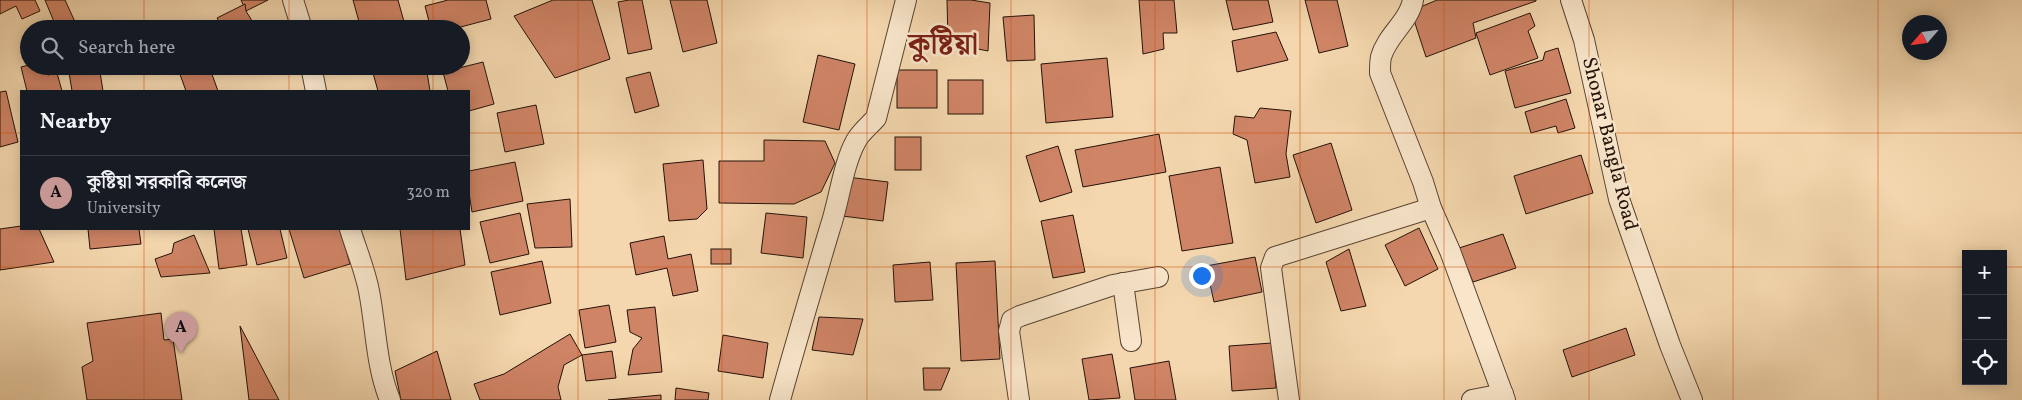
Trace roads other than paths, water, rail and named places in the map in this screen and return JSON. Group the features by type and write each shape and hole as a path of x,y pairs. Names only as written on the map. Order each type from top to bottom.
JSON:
{"street":[{"path":"293,0 299,20"},
{"path":"780,400 850,153 857,139 876,118 906,0"},
{"path":"1413,0 1412,6 1401,25 1393,34 1381,57 1380,73 1423,182 1431,208 1450,251 1504,397 1472,400"},
{"name":"Shonar Bangla Road","path":"1571,0 1584,40 1619,199 1670,345 1692,400"},
{"path":"313,75 316,90"},
{"path":"1289,400 1271,268 1276,257 1431,208"},
{"path":"350,230 369,290 384,387 390,400"},
{"path":"1019,400 1009,331 1012,320 1104,288 1158,277"},
{"path":"1123,283 1131,341"}],"place":[{"name":"কুষ্টিয়া সরকারি কলেজ","path":"181,353"}],"district":[{"name":"কুষ্টিয়া","path":"943,46"}]}
